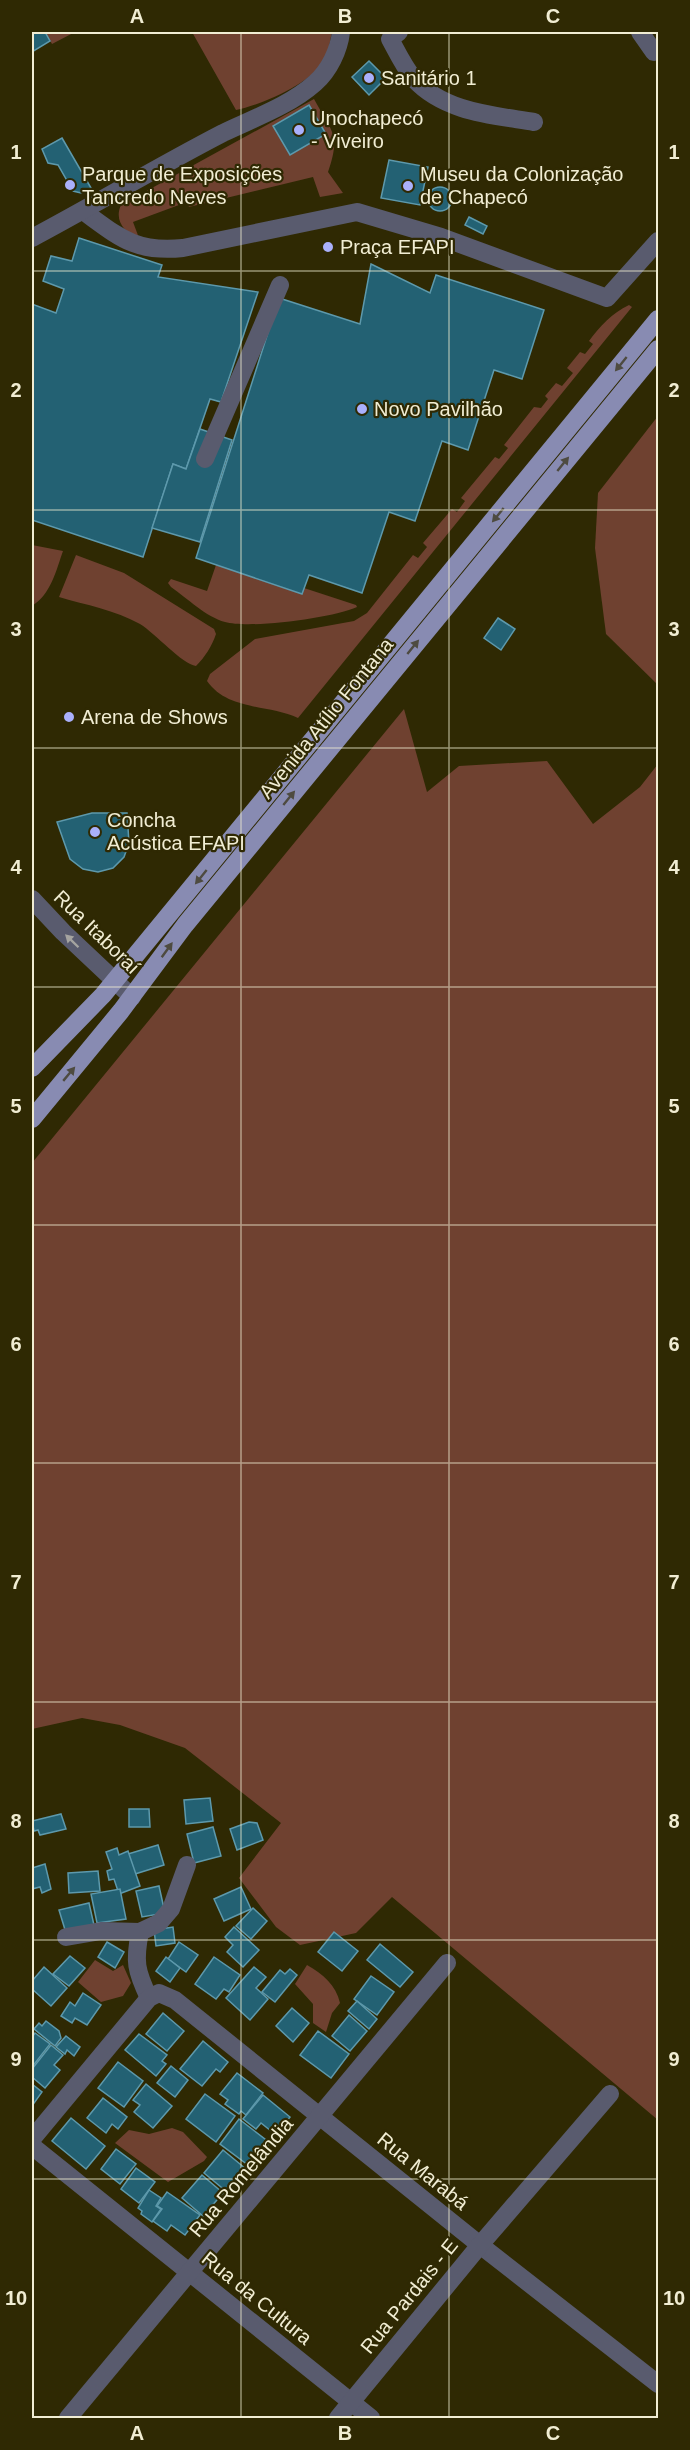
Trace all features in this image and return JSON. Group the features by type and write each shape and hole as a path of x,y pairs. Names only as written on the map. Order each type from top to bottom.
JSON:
{"main road":[{"name":"Avenida Atílio Fontana","path":"32,1068 103,995 658,319"},
{"name":"Avenida Atílio Fontana","path":"32,1119 132,997 185,924 658,349"}],"street":[{"path":"32,238 222,134 290,100 315,84 326,71 340,40 341,32"},
{"path":"640,32 654,52"},
{"path":"394,35 413,78 434,97 473,112 534,122"},
{"path":"83,211 116,235 138,247 160,251 357,212 441,237 607,298 658,241"},
{"path":"205,459 280,285"},
{"name":"Rua Itaboraí","path":"32,898 132,997"},
{"path":"66,1937 101,1931 140,1932 159,1923 171,1909 187,1865"},
{"path":"32,2139 154,1995 139,1978 135,1955 140,1932"},
{"name":"Rua Romelândia","path":"68,2418 447,1963"},
{"name":"Rua Marabá","path":"154,1995 175,2000 320,2118 658,2384"},
{"name":"Rua Pardais - E","path":"338,2418 480,2245 610,2094"},
{"name":"Rua da Cultura","path":"32,2146 371,2418"}],"shaded area":[{"path":"45,32 75,32 52,44"},
{"path":"192,32 332,32 325,59 310,76 272,98 236,110"},
{"path":"314,99 333,134 334,149 328,172 343,193 320,197 313,177 189,207 187,202 133,222 139,238 129,233 122,225 119,216 121,205"},
{"path":"629,305 632,307 298,718 249,706 216,691 207,681 210,674 255,639 354,621 367,613 413,555 418,558 427,547 423,543 452,509 457,512 465,501 461,498 495,457 499,459 508,448 504,445 534,407 541,408 548,399 545,396 556,383 562,386 573,373 567,368 580,352 585,354 593,344 589,341 598,330 612,316"},
{"path":"658,416 658,685 606,634 595,548 598,493"},
{"path":"32,545 63,551 48,589 32,606"},
{"path":"76,555 124,573 214,629 216,634 199,663 196,666 190,664 140,624 130,619 111,611 59,597"},
{"path":"216,565 304,588 357,607 330,615 271,623 237,624 218,620 204,612 168,583 171,579 207,591"},
{"path":"404,709 427,792 459,766 547,761 593,824 640,787 658,764 658,2120 392,1897 356,1933 300,1945 276,1927 239,1878 281,1823 185,1748 120,1725 82,1718 32,1729 32,1163"},
{"path":"95,1960 113,1971 123,1965 131,1983 123,1996 101,2002 78,1982"},
{"path":"307,1965 328,1981 340,2003 332,2013 326,2032 313,2023 313,2004 295,1984"},
{"path":"172,2128 183,2132 207,2157 168,2182 115,2143 129,2130 149,2134"}],"building":[{"path":"32,32 45,32 50,41 32,52"},
{"name":"Sanitário 1","path":"369,61 386,78 369,95 352,77"},
{"name":"Unochapecó - Viveiro","path":"309,105 326,134 290,155 273,126"},
{"path":"62,138 91,188 81,193 73,191 58,165 48,163 42,149"},
{"path":"389,160 428,167 420,205 381,198"},
{"path":"435,187 445,187 452,194 452,204 445,211 435,211 428,204 428,194"},
{"path":"469,217 487,226 483,234 465,225"},
{"path":"79,238 162,265 158,277 258,292 221,402 210,399 186,469 173,464 143,557 32,520 32,304 56,313 64,289 43,281 51,256 72,261"},
{"name":"Novo Pavilhão","path":"371,264 430,293 436,275 544,310 522,379 494,370 468,450 442,441 415,521 389,512 362,593 309,575 302,594 196,558 279,298 360,324"},
{"path":"200,429 232,440 200,542 152,528 173,464 186,469"},
{"path":"498,618 515,629 501,650 484,638"},
{"name":"Concha Acústica EFAPI","path":"92,813 127,813 129,843 124,857 113,868 98,872 83,869 70,859 57,822"},
{"path":"210,1798 213,1821 186,1824 184,1800"},
{"path":"129,1809 149,1809 150,1827 129,1827"},
{"path":"61,1814 66,1829 40,1835 38,1830 34,1831 32,1821"},
{"path":"249,1822 257,1823 263,1840 237,1850 230,1829"},
{"path":"213,1827 221,1856 194,1863 187,1834"},
{"path":"158,1845 164,1865 135,1874 128,1854"},
{"path":"117,1848 119,1855 128,1851 140,1886 119,1894 114,1879 109,1880 107,1871 112,1869 106,1852"},
{"path":"45,1864 51,1889 42,1893 40,1887 32,1889 32,1868"},
{"path":"98,1871 100,1891 69,1893 68,1873"},
{"path":"159,1886 165,1913 142,1917 136,1891"},
{"path":"241,1887 251,1909 224,1921 214,1899"},
{"path":"120,1889 126,1919 97,1923 91,1894"},
{"path":"89,1903 94,1925 66,1933 59,1910"},
{"path":"253,1908 267,1921 251,1939 236,1926"},
{"path":"173,1927 175,1943 156,1946 154,1930"},
{"path":"234,1927 259,1950 243,1967 227,1952 233,1945 225,1937"},
{"path":"334,1932 358,1951 342,1971 318,1952"},
{"path":"107,1942 124,1952 115,1968 98,1957"},
{"path":"179,1942 198,1955 186,1972 168,1959"},
{"path":"380,1944 413,1972 400,1987 367,1960"},
{"path":"70,1956 85,1968 69,1986 53,1974"},
{"path":"166,1957 180,1968 170,1982 156,1971"},
{"path":"214,1957 240,1975 229,1992 224,1989 216,1999 195,1984"},
{"path":"44,1967 67,1988 51,2006 32,1989 32,1981"},
{"path":"254,1967 266,1977 256,1988 268,1999 250,2020 226,1998"},
{"path":"290,1969 297,1975 275,2002 262,1992 280,1970 285,1974"},
{"path":"371,1976 394,1992 377,2015 354,1999"},
{"path":"83,1993 101,2005 87,2025 75,2018 72,2023 61,2016 70,2002 75,2006"},
{"path":"357,2001 377,2019 369,2029 348,2011"},
{"path":"292,2008 309,2023 293,2042 276,2026"},
{"path":"163,2013 184,2031 167,2051 146,2034"},
{"path":"349,2015 367,2031 350,2051 332,2036"},
{"path":"46,2021 59,2031 61,2038 55,2046 34,2029 39,2023 42,2026"},
{"path":"318,2031 349,2054 331,2078 300,2055"},
{"path":"35,2033 50,2044 32,2067 32,2037"},
{"path":"139,2034 167,2055 162,2061 166,2064 156,2076 125,2050"},
{"path":"66,2036 80,2047 74,2056 67,2050 65,2054 56,2047"},
{"path":"203,2041 228,2062 220,2072 216,2069 202,2086 180,2069"},
{"path":"51,2045 63,2055 54,2065 60,2070 45,2088 32,2077 32,2069"},
{"path":"118,2062 143,2081 124,2107 98,2088"},
{"path":"171,2066 188,2080 175,2097 157,2083"},
{"path":"237,2073 263,2093 246,2115 241,2111 239,2114 225,2104 228,2100 220,2094"},
{"path":"32,2084 42,2092 32,2106"},
{"path":"146,2084 172,2106 153,2128 134,2112 140,2105 133,2100"},
{"path":"205,2094 235,2116 216,2142 186,2119"},
{"path":"263,2095 290,2117 276,2135 261,2123 256,2129 243,2119"},
{"path":"103,2098 127,2117 118,2129 112,2124 106,2133 87,2118"},
{"path":"71,2118 105,2146 86,2169 52,2141"},
{"path":"239,2119 270,2143 252,2168 220,2144"},
{"path":"116,2149 136,2164 120,2184 101,2169"},
{"path":"223,2150 246,2169 227,2192 204,2173"},
{"path":"136,2168 155,2182 139,2203 121,2189"},
{"path":"202,2175 223,2193 203,2216 182,2198"},
{"path":"149,2190 161,2198 156,2206 161,2209 152,2222 141,2214 142,2211 138,2208"},
{"path":"167,2192 200,2215 185,2235 171,2225 167,2231 153,2221 162,2209 157,2206"}],"place":[{"name":"Sanitário 1","path":"369,78"},
{"name":"Unochapecó - Viveiro","path":"299,130"},
{"name":"Parque de Exposições Tancredo Neves","path":"70,185"},
{"name":"Museu da Colonização de Chapecó","path":"408,186"},
{"name":"Praça EFAPI","path":"328,247"},
{"name":"Novo Pavilhão","path":"362,409"},
{"name":"Arena de Shows","path":"69,717"},
{"name":"Concha Acústica EFAPI","path":"95,832"}]}
